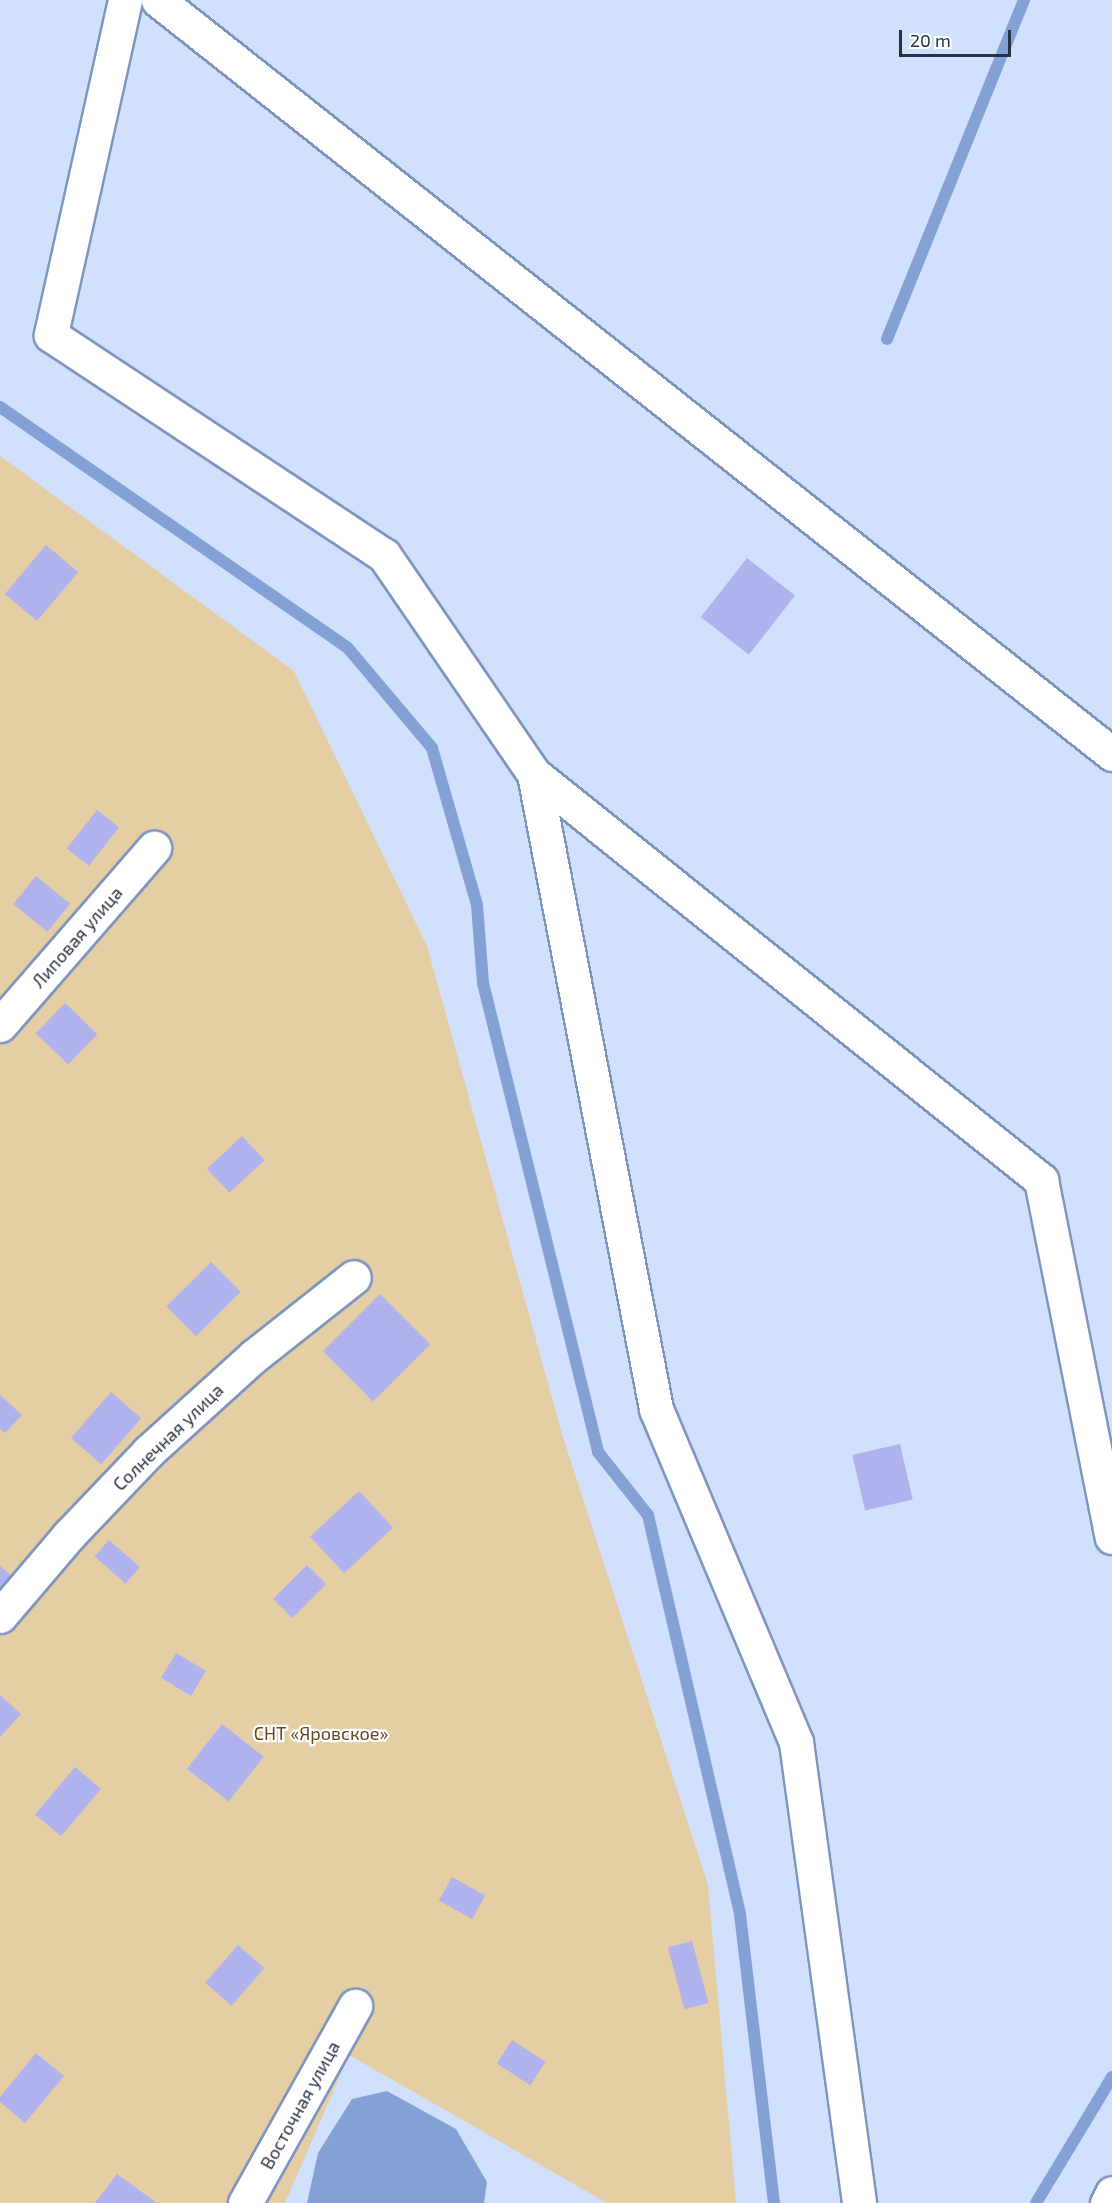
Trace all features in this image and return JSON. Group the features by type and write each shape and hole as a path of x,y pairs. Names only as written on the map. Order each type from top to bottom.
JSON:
{"street":[{"path":"125,0 51,335 384,555 534,774 1041,1180 1112,1537"},
{"path":"158,0 1112,754"},
{"path":"534,774 656,1409 796,1742 859,2203"},
{"name":"Липовая улица","path":"0,1025 154,848"},
{"name":"Солнечная улица","path":"0,1617 69,1535 148,1452 254,1356 354,1277"},
{"name":"Восточная улица","path":"245,2203 355,2006"},
{"path":"1107,2203 1112,2193"}],"green space":[{"name":"СНТ «Яровское»","path":"0,456 294,671 427,946 562,1434 708,1885 736,2203 607,2203 349,2055 285,2203 0,2203"}],"water":[{"path":"387,2091 456,2129 487,2182 484,2203 307,2203 318,2153 352,2099"}],"building":[{"path":"46,545 78,572 37,621 5,594"},
{"path":"747,558 795,596 749,655 701,617"},
{"path":"97,810 119,827 89,866 67,849"},
{"path":"36,876 70,904 48,932 13,904"},
{"path":"65,1003 97,1034 68,1064 36,1033"},
{"path":"242,1136 265,1160 229,1193 207,1169"},
{"path":"211,1262 241,1292 196,1336 166,1307"},
{"path":"380,1294 430,1344 373,1401 323,1351"},
{"path":"111,1392 141,1418 101,1464 71,1438"},
{"path":"0,1395 22,1415 5,1433 0,1429"},
{"path":"900,1444 913,1500 865,1511 852,1455"},
{"path":"359,1491 393,1528 344,1573 310,1537"},
{"path":"109,1540 140,1567 126,1584 95,1557"},
{"path":"307,1565 326,1584 292,1618 273,1599"},
{"path":"0,1566 13,1577 0,1591"},
{"path":"176,1653 206,1671 191,1696 161,1678"},
{"path":"0,1695 21,1714 0,1737"},
{"path":"222,1724 264,1757 229,1802 187,1769"},
{"path":"75,1767 101,1789 61,1836 35,1814"},
{"path":"452,1877 485,1895 472,1919 439,1901"},
{"path":"692,1941 709,2003 684,2009 668,1947"},
{"path":"238,1945 264,1968 232,2006 205,1983"},
{"path":"512,2040 546,2062 530,2085 497,2063"},
{"path":"36,2053 64,2076 25,2123 0,2102 0,2097"},
{"path":"117,2174 157,2203 95,2203"}],"waterway":[{"path":"887,339 1024,0"},
{"path":"0,407 347,647 432,748 477,905 483,983 598,1452 648,1515 740,1914 774,2203"},
{"path":"1036,2203 1112,2077"}]}
